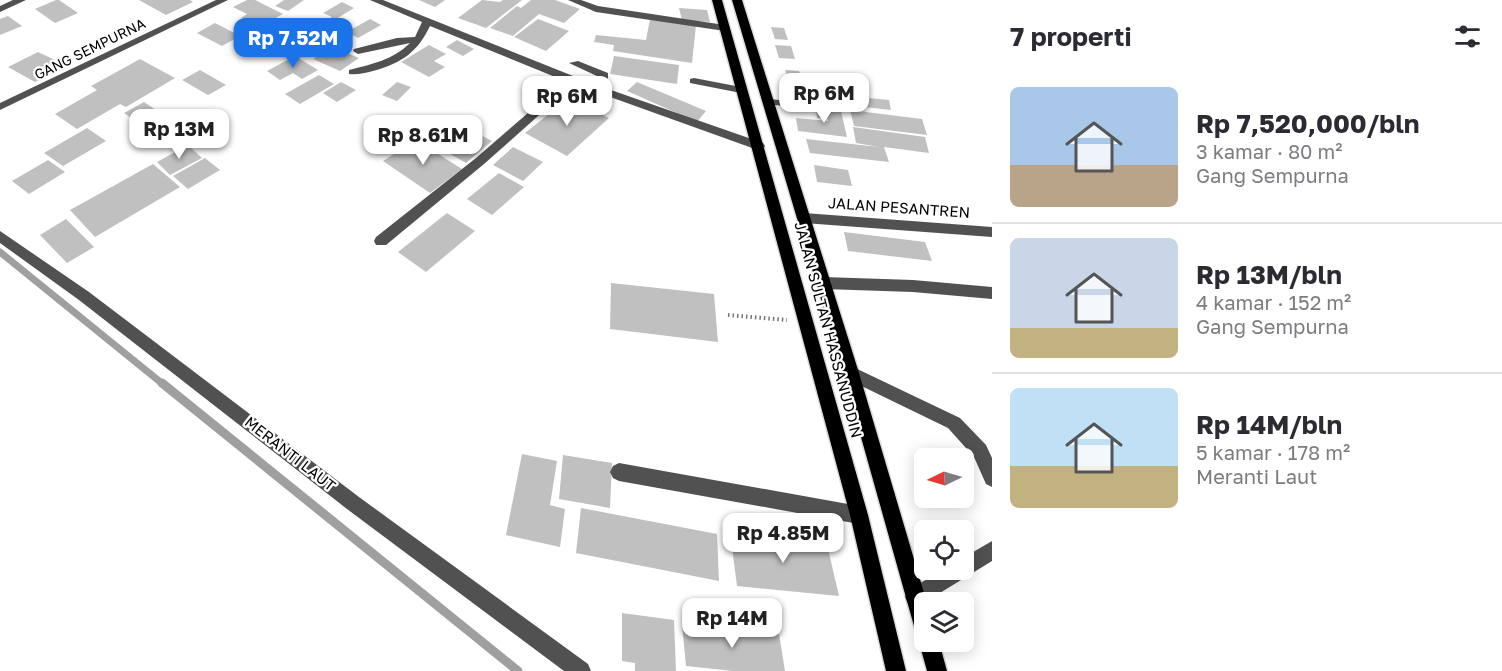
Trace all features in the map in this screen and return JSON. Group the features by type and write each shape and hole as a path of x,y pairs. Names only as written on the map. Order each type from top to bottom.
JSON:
{"main road":[{"name":"JALAN SULTAN HASSANUDDIN","path":"717,0 859,515 896,671"},
{"name":"JALAN SULTAN HASSANUDDIN","path":"737,0 851,373 914,594"},
{"path":"932,652 937,671"}],"street":[{"path":"0,9 21,0"},
{"name":"GANG SEMPURNA","path":"0,107 223,0"},
{"path":"375,0 572,80 759,147"},
{"path":"573,0 596,9 725,28"},
{"path":"353,72 390,63 406,53 420,39 426,22"},
{"path":"358,51 390,42 420,39"},
{"path":"574,63 604,75 603,90"},
{"path":"381,241 480,161 572,80"},
{"path":"694,81 741,90"},
{"path":"30,93 50,98"},
{"path":"768,102 838,108"},
{"name":"JALAN PESANTREN","path":"804,218 992,232"},
{"name":"MERANTI LAUT","path":"0,236 84,296 353,503 581,671"},
{"path":"824,283 913,286 992,293"},
{"path":"851,373 954,423 980,451 992,478"},
{"path":"619,472 859,515"},
{"path":"974,562 992,549"},
{"path":"924,592 945,580"}],"path":[{"path":"728,315 805,322"}],"building":[{"path":"56,0 78,13 55,23 35,9"},
{"path":"139,0 190,0 193,2 166,15"},
{"path":"247,0 255,0 283,14 259,27 241,18 247,14 233,7"},
{"path":"284,0 304,0 288,11 275,6"},
{"path":"419,0 445,0 435,7"},
{"path":"482,0 500,2 522,0 486,28 458,18"},
{"path":"531,0 555,0 580,9 564,23 539,14 513,36 490,28 517,6 521,8"},
{"path":"342,2 354,8 336,19 342,22 332,27 323,22 332,17 323,13"},
{"path":"679,8 707,10 710,22 682,20"},
{"path":"8,16 22,26 0,35 0,19"},
{"path":"370,19 381,25 358,38 347,32"},
{"path":"538,19 569,31 546,51 514,37"},
{"path":"650,19 696,25 692,63 613,51 614,45 594,42 596,35 646,40"},
{"path":"215,23 240,36 222,46 197,33"},
{"path":"771,27 784,28 788,40 775,39"},
{"path":"457,40 474,49 463,56 446,47"},
{"path":"429,45 446,54 434,61 445,67 429,77 401,62"},
{"path":"775,45 791,46 795,59 779,58"},
{"path":"333,47 359,58 340,71 313,59"},
{"path":"38,52 66,65 35,82 8,67"},
{"path":"295,56 318,70 302,79 293,73 280,80 267,71"},
{"path":"614,56 679,65 677,84 610,74"},
{"path":"140,59 175,78 126,107 120,104 77,129 55,114 97,90 91,86"},
{"path":"200,70 226,85 208,95 182,80"},
{"path":"785,70 799,71 804,82 789,81"},
{"path":"319,75 334,84 300,104 285,94"},
{"path":"341,82 356,90 337,102 323,93"},
{"path":"397,82 411,87 397,101 382,95"},
{"path":"637,82 706,111 697,122 627,91"},
{"path":"825,84 847,87 849,96 889,100 891,110 828,103 827,93 843,94 826,92"},
{"path":"569,98 609,118 567,156 525,133"},
{"path":"144,102 168,118 147,129 124,113"},
{"path":"816,109 841,111 847,137 798,131 796,118 828,121 828,119 817,118"},
{"path":"850,110 922,119 927,135 854,126"},
{"path":"456,122 492,141 466,163 429,142"},
{"path":"853,127 925,137 929,153 884,147 889,162 810,153 806,139 879,147 856,143"},
{"path":"87,128 106,141 63,166 44,153"},
{"path":"416,140 462,169 430,193 383,161"},
{"path":"188,145 202,158 170,175 157,162"},
{"path":"513,147 543,162 523,181 493,165"},
{"path":"205,158 220,170 188,189 173,176"},
{"path":"48,160 65,172 29,194 12,181"},
{"path":"153,164 180,187 95,237 70,210"},
{"path":"814,165 848,170 852,186 817,182"},
{"path":"499,173 524,187 492,215 467,199"},
{"path":"447,213 475,231 426,272 398,252"},
{"path":"66,219 94,247 67,263 40,235"},
{"path":"844,232 925,242 932,261 848,251"},
{"path":"611,283 714,294 718,342 610,329"},
{"path":"522,454 557,461 550,505 565,509 560,547 506,535"},
{"path":"563,455 612,463 610,508 559,499"},
{"path":"581,508 717,534 719,581 576,553"},
{"path":"730,532 826,540 839,596 737,586"},
{"path":"622,613 674,620 676,671 635,671 635,663 622,661"},
{"path":"682,624 779,634 785,671 733,671 686,666"}],"waterway":[{"path":"0,252 164,385"},
{"path":"162,383 518,671"}]}
